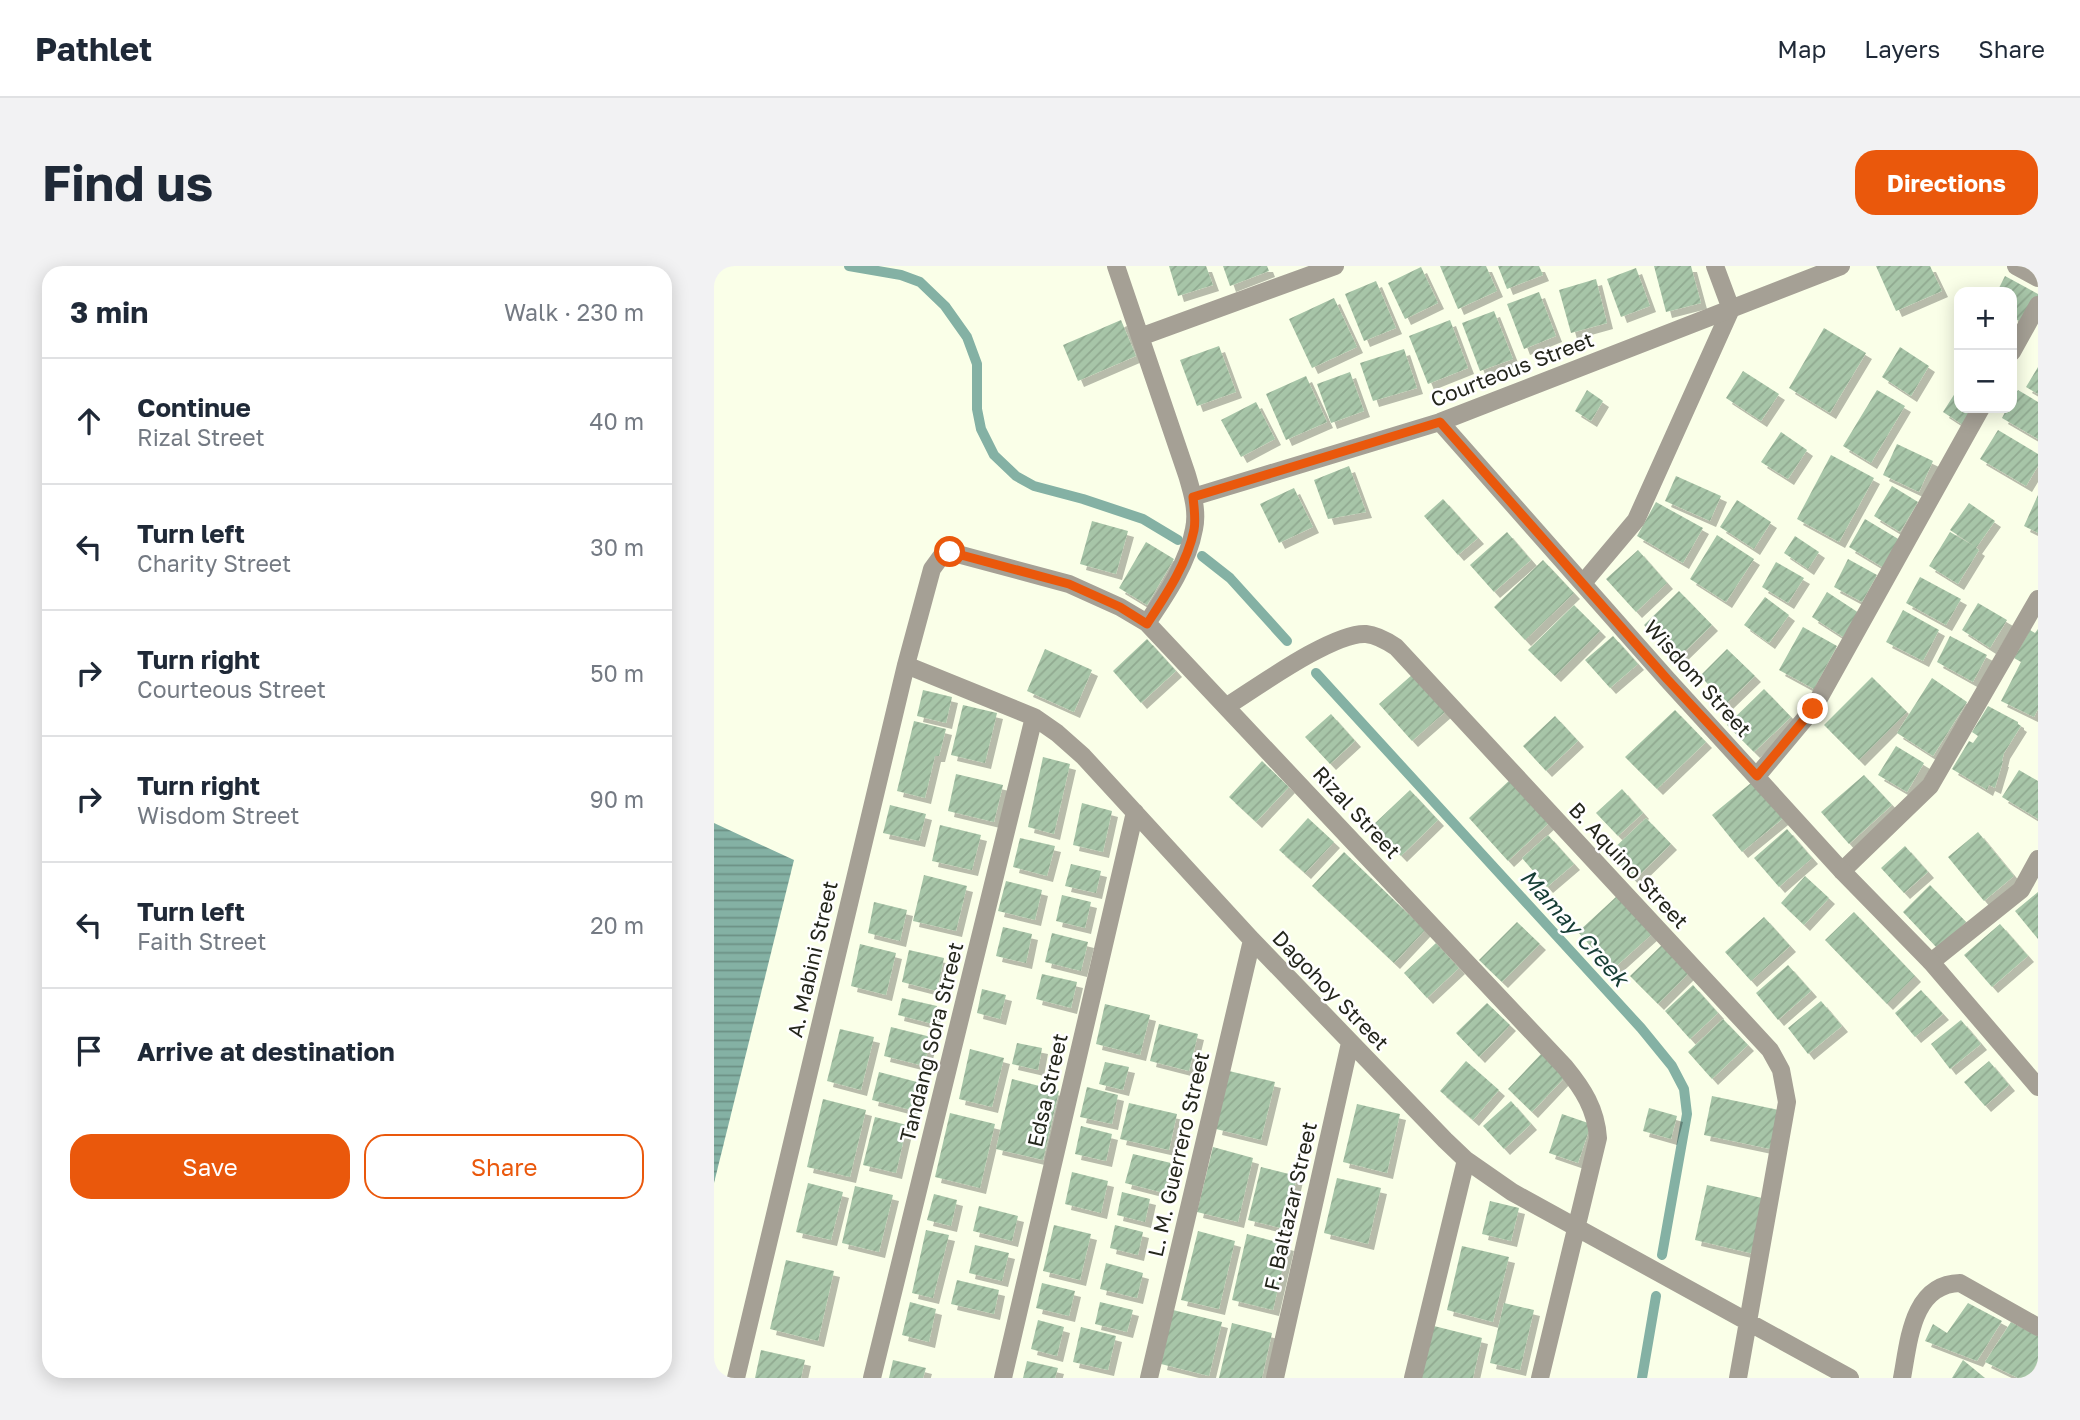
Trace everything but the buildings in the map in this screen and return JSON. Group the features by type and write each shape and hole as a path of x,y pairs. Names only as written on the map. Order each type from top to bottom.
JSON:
{"street":[{"path":"1116,266 1193,497 1195,528 1189,546 1163,600 1147,624"},
{"path":"1140,337 1335,266"},
{"path":"1583,583 1636,520 1731,309 1715,266"},
{"name":"Courteous Street","path":"1193,497 1440,422 1841,266"},
{"path":"2016,266 2038,278"},
{"path":"2013,350 2038,305"},
{"path":"1757,776 1813,709 1978,413"},
{"name":"Wisdom Street","path":"1440,422 1667,679 2036,1078"},
{"name":"Rizal Street","path":"943,554 959,553 1069,584 1120,607 1147,624 1227,706 1580,1086 1590,1102 1597,1122 1598,1138 1540,1378"},
{"name":"A. Mabini Street","path":"736,1378 906,665 932,569 943,554"},
{"path":"1842,870 1930,786 2038,599"},
{"name":"B. Aquino Street","path":"1227,706 1313,652 1343,637 1366,634 1381,638 1396,647 1770,1050 1781,1070 1787,1102 1738,1378"},
{"name":"Dagohoy Street","path":"906,665 1034,717 1057,733 1083,756 1252,940 1466,1160 1512,1192 1850,1378"},
{"name":"Tandang Sora Street","path":"872,1378 1034,717"},
{"name":"Edsa Street","path":"1003,1378 1135,812"},
{"path":"1931,962 2021,890 2038,859"},
{"name":"L. M. Guerrero Street","path":"1149,1378 1252,940"},
{"name":"F. Baltazar Street","path":"1275,1378 1350,1043"},
{"path":"1413,1378 1466,1160"},
{"path":"1902,1378 1911,1332 1920,1306 1931,1293 1947,1283 1960,1283 2038,1328"}],"water":[{"path":"714,823 794,860 714,1183"}],"waterway":[{"name":"Mamay Creek","path":"849,266 901,275 920,282 945,306 967,337 977,364 977,409 981,429 994,455 1016,476 1034,486 1143,519 1178,540"},
{"name":"Mamay Creek","path":"1202,556 1230,578 1287,641"},
{"name":"Mamay Creek","path":"1316,673 1641,1028 1672,1066 1684,1089 1687,1114 1662,1255"},
{"name":"Mamay Creek","path":"1642,1378 1656,1296"}],"route":[{"path":"950,552 1069,584 1120,607 1147,624 1174,580 1189,546 1195,528 1193,497 1440,422 1667,679 1757,776 1813,709"}]}
